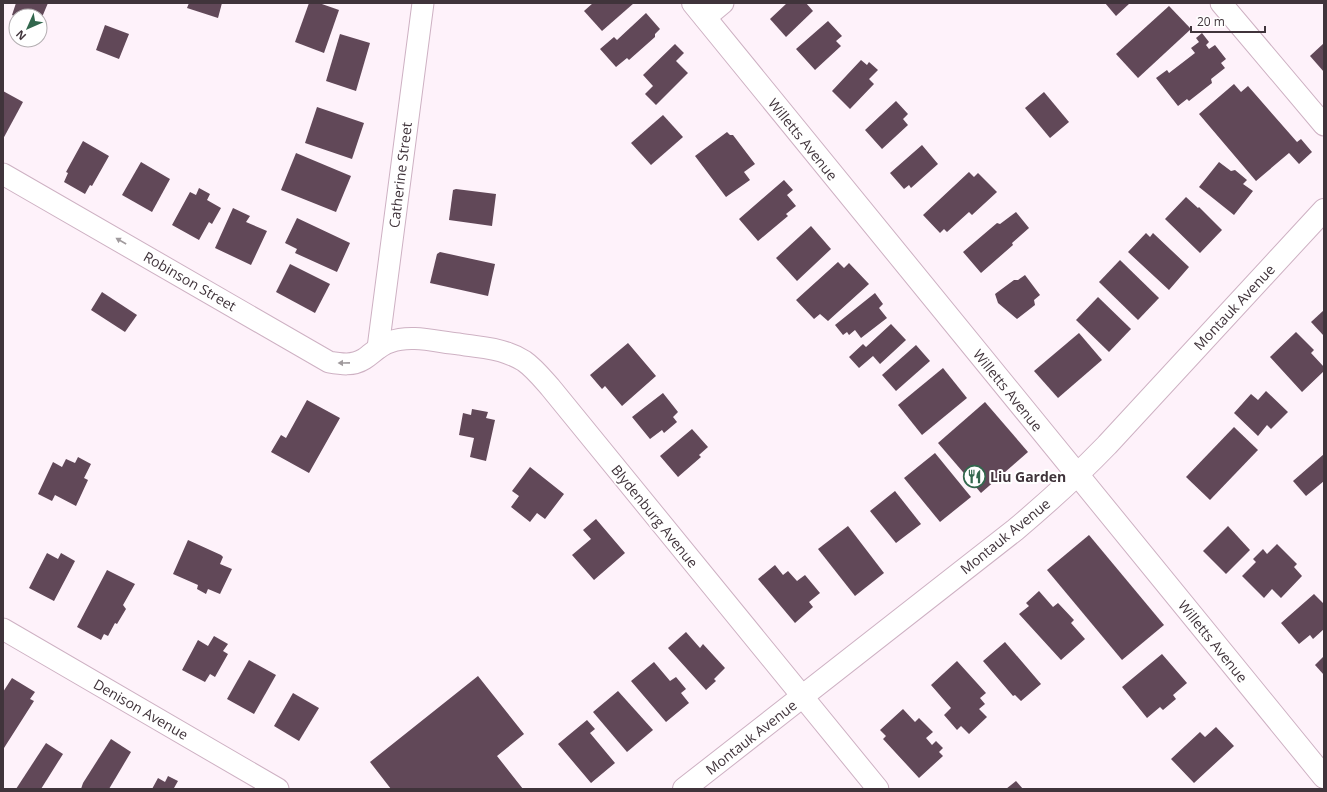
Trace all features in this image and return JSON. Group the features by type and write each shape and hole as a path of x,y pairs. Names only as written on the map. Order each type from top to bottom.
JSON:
{"main road":[{"name":"Willetts Avenue","path":"699,10 1324,777"},
{"name":"Montauk Avenue","path":"684,789 1048,503 1108,445 1324,210"}],"street":[{"name":"Catherine Street","path":"378,348 423,3"},
{"path":"699,10 723,3"},
{"path":"1221,3 1324,125"},
{"name":"Robinson Street","path":"3,174 329,362 338,364 356,362 364,359 378,348"},
{"name":"Blydenburg Avenue","path":"378,348 390,342 402,339 415,339 490,348 507,353 523,361 538,373 878,789"},
{"name":"Denison Avenue","path":"3,629 278,789"}],"building":[{"path":"16,3 48,3 46,8 14,8"},
{"path":"189,3 222,3 218,18 187,8"},
{"path":"309,3 319,3 339,10 324,53 295,42"},
{"path":"593,3 634,3 602,31 584,11"},
{"path":"787,3 806,3 813,11 786,37 770,19"},
{"path":"1105,3 1130,3 1116,16"},
{"path":"1169,6 1191,29 1138,78 1116,54"},
{"path":"646,13 660,29 655,34 655,37 629,60 627,58 616,67 600,49 614,37 617,40"},
{"path":"828,21 842,36 836,41 841,46 815,70 796,49"},
{"path":"105,25 129,34 119,59 96,50"},
{"path":"1202,33 1209,42 1206,45 1209,49 1215,45 1226,59 1221,63 1225,68 1211,79 1212,83 1189,101 1187,99 1178,106 1156,78 1167,70 1169,73 1195,53 1191,48 1199,42 1196,38"},
{"path":"340,34 370,43 356,91 326,81"},
{"path":"1324,43 1324,72 1310,56"},
{"path":"675,44 684,53 676,61 688,73 656,105 645,94 653,86 643,75"},
{"path":"861,60 867,65 869,62 878,70 869,79 874,84 850,109 832,91"},
{"path":"1234,84 1241,92 1248,86 1297,142 1301,139 1312,152 1299,164 1289,153 1256,181 1199,114"},
{"path":"3,91 23,102 3,139"},
{"path":"1044,92 1069,122 1050,138 1025,108"},
{"path":"896,101 908,114 903,119 908,125 882,149 865,130"},
{"path":"317,107 364,123 352,159 305,143"},
{"path":"663,115 683,137 651,165 631,143"},
{"path":"727,132 730,135 733,135 755,164 744,172 750,180 726,197 695,156"},
{"path":"83,141 109,156 92,186 90,185 85,194 64,182 68,173 66,172"},
{"path":"922,145 938,164 911,188 909,185 904,189 890,173"},
{"path":"296,153 351,176 336,212 281,190"},
{"path":"141,162 170,179 152,212 122,195"},
{"path":"1219,162 1231,171 1235,170 1247,180 1243,184 1253,191 1234,215 1199,187"},
{"path":"969,172 974,177 978,173 997,192 972,215 969,212 947,232 944,229 940,233 923,215"},
{"path":"784,180 793,190 787,195 796,206 786,214 788,216 758,241 739,219"},
{"path":"199,188 210,194 207,200 221,208 212,224 209,222 199,240 172,225 190,192 196,195"},
{"path":"456,189 496,194 492,226 449,220 453,190"},
{"path":"1186,197 1198,208 1199,207 1222,230 1200,253 1165,219"},
{"path":"233,208 250,216 246,222 267,231 251,265 215,248"},
{"path":"1016,212 1029,228 1012,243 1013,245 981,273 963,252 997,223 1000,224"},
{"path":"297,218 350,243 337,272 295,253 297,249 285,243"},
{"path":"811,226 831,249 797,281 776,258"},
{"path":"1146,233 1150,237 1153,233 1189,267 1169,290 1128,252"},
{"path":"440,252 495,264 488,296 430,283 437,254"},
{"path":"1120,260 1159,298 1138,320 1099,282"},
{"path":"838,262 844,268 849,263 869,284 828,321 820,314 814,319 796,300"},
{"path":"290,264 330,284 315,313 276,292"},
{"path":"1025,275 1040,295 1034,300 1035,305 1017,319 998,303 995,294 1014,280 1018,280"},
{"path":"102,292 137,315 125,332 91,310"},
{"path":"875,293 883,304 879,308 887,318 861,338 855,330 849,335 847,332 843,335 835,325"},
{"path":"1098,297 1131,329 1109,352 1076,320"},
{"path":"1324,310 1324,336 1311,322"},
{"path":"891,324 906,340 880,364 873,356 859,368 849,357 863,344 866,347"},
{"path":"1296,332 1314,350 1311,353 1324,367 1324,371 1302,392 1270,357"},
{"path":"1079,333 1102,360 1058,398 1034,371"},
{"path":"628,343 656,376 622,406 605,386 602,389 590,375"},
{"path":"916,345 930,361 896,391 882,375"},
{"path":"943,368 967,398 922,435 898,405"},
{"path":"1266,391 1288,412 1271,429 1267,425 1258,436 1234,413 1251,394 1258,400"},
{"path":"663,393 678,412 673,417 677,422 664,433 662,430 650,439 632,417"},
{"path":"307,400 340,418 309,473 271,452 281,435 286,438"},
{"path":"985,402 1028,452 981,493 938,443"},
{"path":"472,409 488,412 486,418 495,420 486,461 470,457 474,438 459,435 463,413 471,415"},
{"path":"1234,427 1258,450 1210,500 1186,477"},
{"path":"692,429 708,447 699,455 701,457 678,477 660,456"},
{"path":"935,453 971,497 940,522 904,478"},
{"path":"1324,454 1324,481 1306,496 1293,481"},
{"path":"78,457 91,464 84,478 88,480 76,506 55,495 52,501 38,494 53,462 62,467 66,459 75,463"},
{"path":"530,467 564,494 545,519 537,513 530,522 511,507 519,496 512,491"},
{"path":"895,491 921,524 896,543 870,511"},
{"path":"596,519 625,553 594,580 572,555 591,539 583,530"},
{"path":"848,526 884,573 855,596 818,549"},
{"path":"1228,526 1250,550 1226,574 1203,551"},
{"path":"1089,535 1164,625 1122,660 1047,570"},
{"path":"188,540 221,555 223,557 220,564 232,569 220,594 208,589 206,594 197,589 198,585 173,574"},
{"path":"1277,544 1297,564 1294,567 1302,576 1281,598 1272,589 1264,598 1242,576 1256,562 1253,559 1263,549 1267,554"},
{"path":"47,553 58,559 61,553 75,561 54,601 29,588"},
{"path":"775,565 783,575 788,571 797,581 805,575 820,593 809,602 813,607 795,623 758,579"},
{"path":"107,570 135,584 123,605 126,609 117,624 115,623 108,636 104,634 101,640 77,627"},
{"path":"1039,591 1053,607 1058,603 1074,620 1071,623 1085,639 1061,660 1019,614 1029,606 1026,603"},
{"path":"1314,594 1324,604 1324,629 1313,639 1310,635 1299,644 1281,623"},
{"path":"686,632 700,648 703,644 725,668 714,679 716,681 706,690 668,648"},
{"path":"214,636 228,644 223,651 228,654 215,677 210,674 205,682 182,670 198,640 208,646"},
{"path":"1005,642 1041,684 1021,701 1015,695 1013,696 983,661"},
{"path":"1162,654 1187,683 1173,695 1176,699 1163,710 1160,707 1147,718 1122,687"},
{"path":"1324,656 1324,675 1315,665"},
{"path":"249,660 276,675 254,714 227,699"},
{"path":"957,661 986,693 980,698 985,704 979,709 987,717 969,734 961,726 957,730 944,715 951,708 931,685"},
{"path":"654,662 670,681 676,677 686,689 681,693 689,703 666,722 631,681"},
{"path":"478,676 524,734 497,756 523,789 391,789 370,762"},
{"path":"12,678 35,692 30,699 34,701 4,748 3,692"},
{"path":"618,691 653,730 627,752 593,712"},
{"path":"293,693 319,708 299,741 274,726"},
{"path":"903,709 915,722 919,718 933,732 926,738 932,745 936,741 943,748 939,752 943,756 919,778 883,739 886,736 880,730"},
{"path":"587,720 595,729 590,733 615,763 591,783 558,744"},
{"path":"1216,727 1234,746 1194,783 1171,759 1200,732 1205,737"},
{"path":"111,739 131,752 109,789 81,789 83,783"},
{"path":"46,743 63,754 41,789 16,789"},
{"path":"168,776 178,781 174,788 177,789 152,789 158,778 165,782"},
{"path":"1016,781 1023,789 1006,789"}],"place":[{"name":"Liu Garden","path":"974,476"}]}
